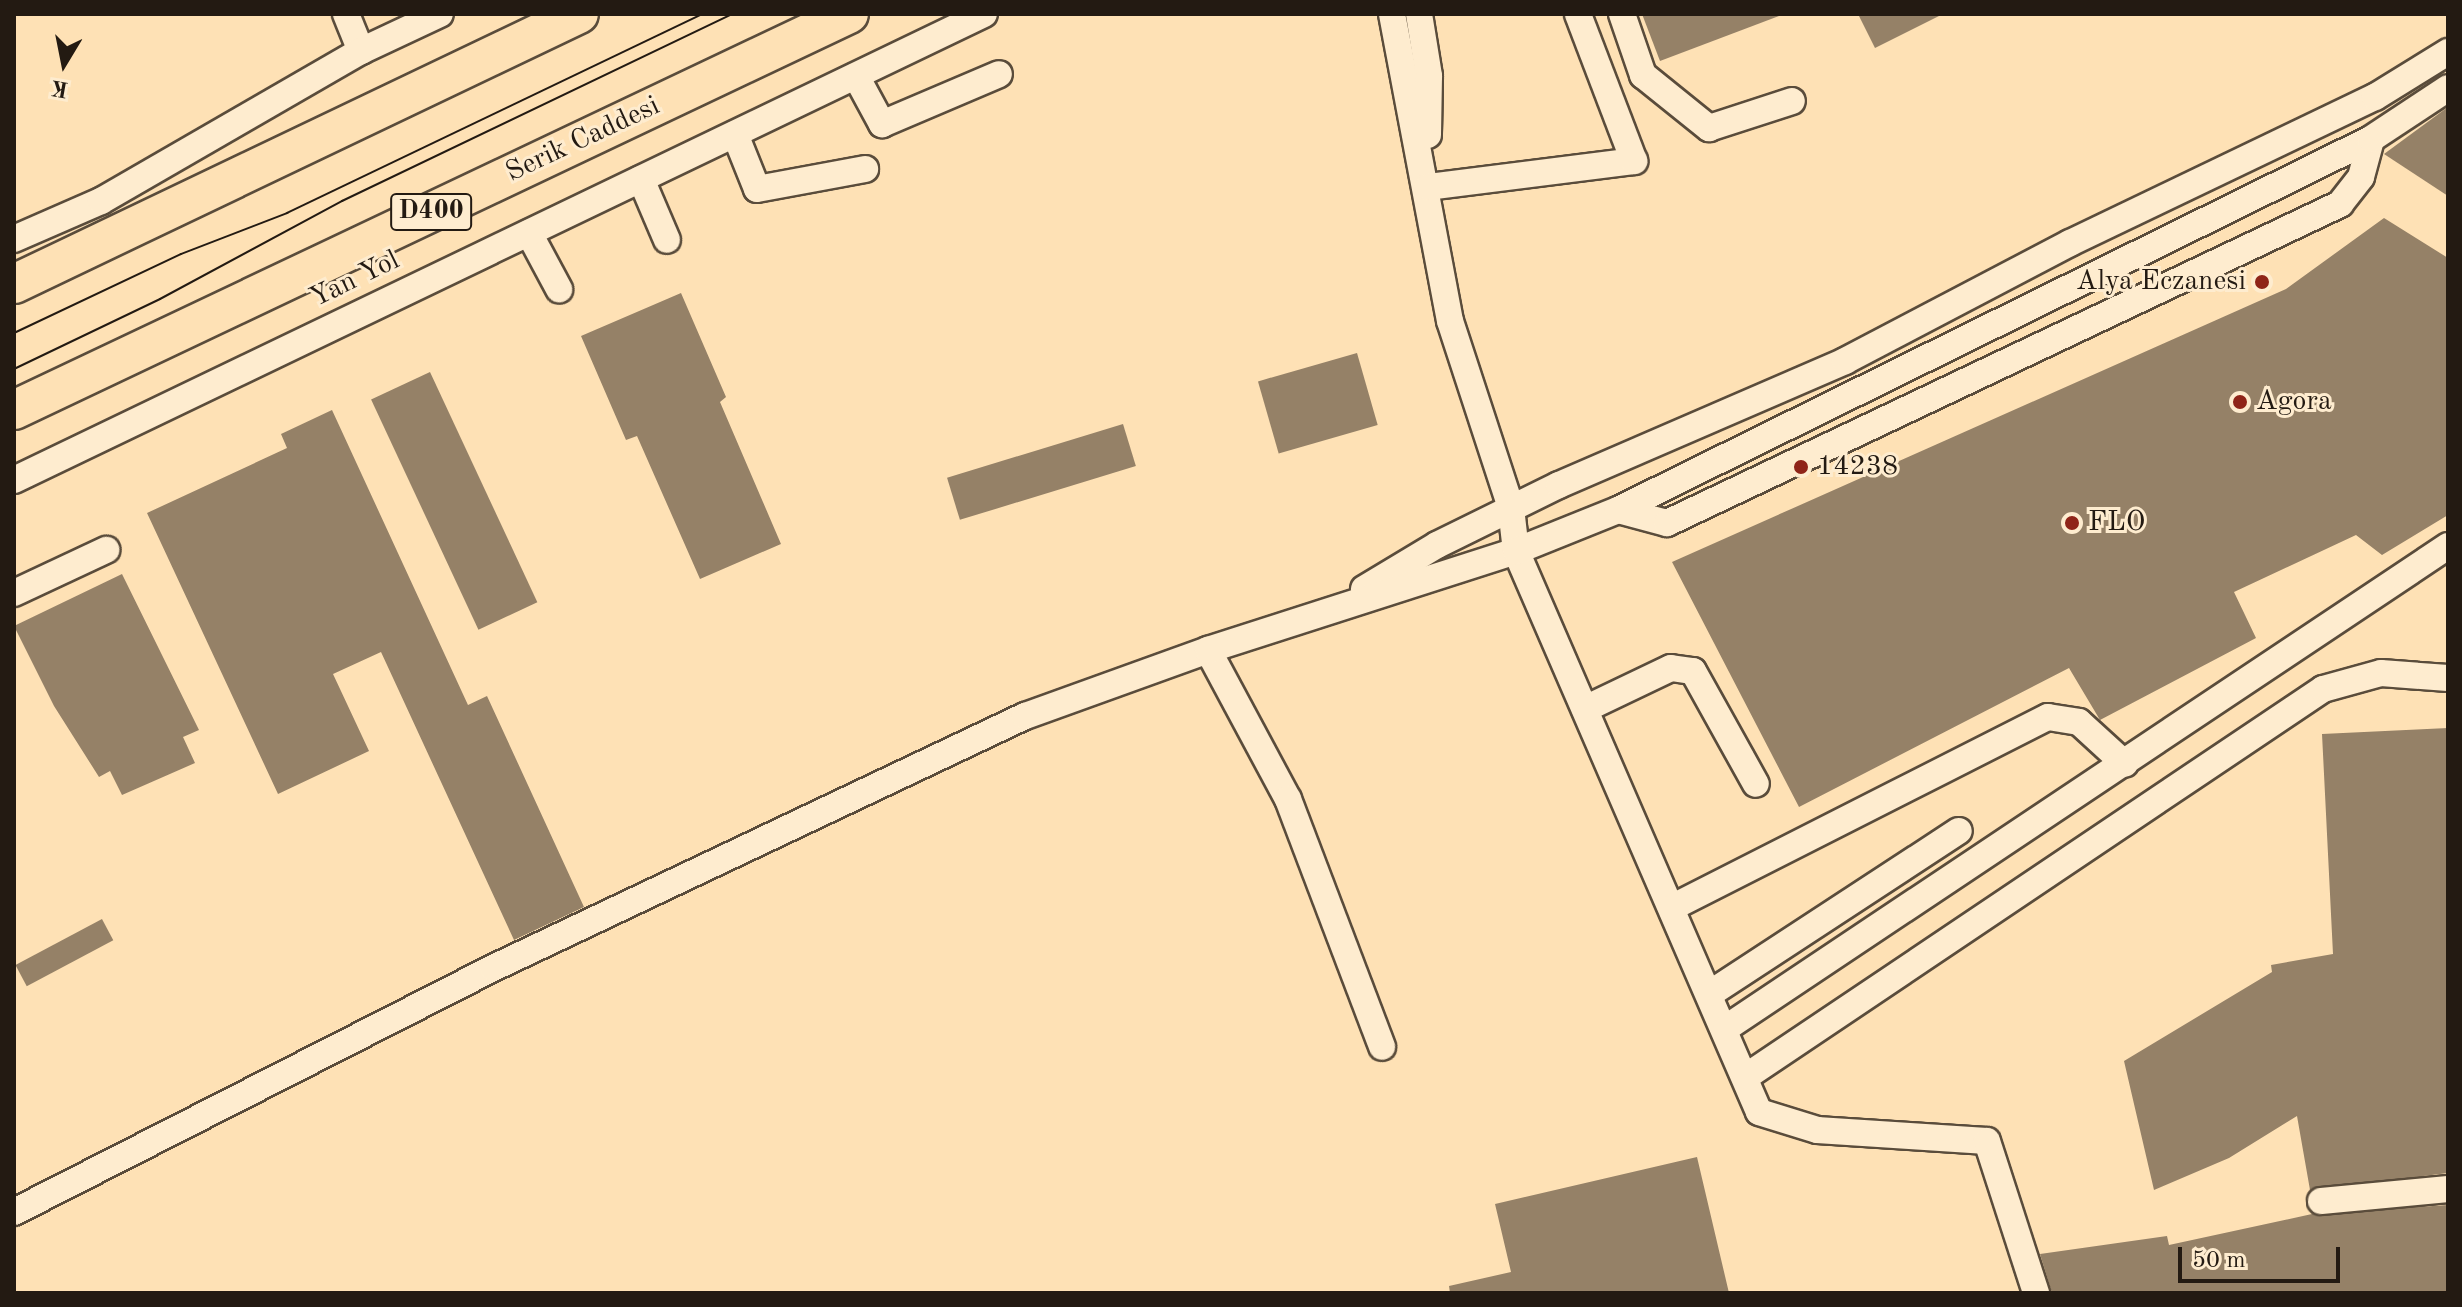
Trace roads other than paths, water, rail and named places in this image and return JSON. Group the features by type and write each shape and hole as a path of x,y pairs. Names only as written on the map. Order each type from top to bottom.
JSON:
{"highway":[{"path":"14,284 579,14"},
{"name":"Serik Caddesi","path":"14,410 849,14"}],"street":[{"path":"346,14 361,51"},
{"path":"14,239 101,201 361,51 440,14"},
{"path":"1392,14 1428,187 1450,321 1511,508 1516,551 1747,1076 1759,1112 1817,1130 1987,1141 2036,1293"},
{"path":"1419,14 1429,76 1428,187"},
{"path":"1428,187 1634,161 1578,14"},
{"path":"1622,14 1643,75 1709,128 1792,101"},
{"name":"Yan Yol","path":"14,480 980,15"},
{"path":"1326,611 1511,508 1845,361 2070,243 2375,97 2448,52"},
{"path":"856,76 882,124 999,74"},
{"path":"14,1212 493,968 1025,716 1208,650 1516,551 1618,510 2371,139 2448,88"},
{"path":"735,134 757,189 865,169"},
{"path":"1618,510 1667,523 2340,204 2361,177 2371,139"},
{"path":"641,179 667,240"},
{"path":"529,233 559,289"},
{"path":"1726,1028 2448,546"},
{"path":"14,593 106,550"},
{"path":"1208,650 1288,799 1382,1047"},
{"path":"1585,709 1663,670 1693,671 1756,784"},
{"path":"1747,1076 2323,689 2381,673 2448,678"},
{"path":"1673,907 2048,717 2079,722 2125,764"},
{"path":"1711,993 1959,831"},
{"path":"2321,1201 2448,1189"}],"tram line":[{"path":"14,333 181,254 287,213 703,14"},
{"path":"14,369 160,299 342,201 733,14"}],"place":[{"name":"Alya Eczanesi","path":"2262,282"},
{"name":"Agora","path":"2240,402"},
{"name":"14238","path":"1801,467"},
{"name":"FLO","path":"2072,523"}]}
